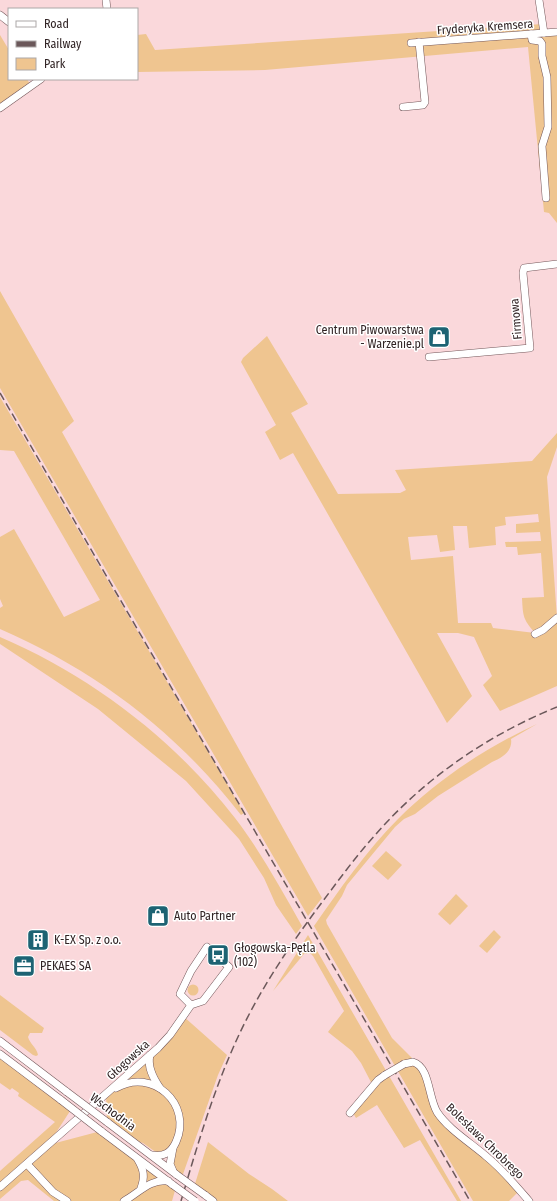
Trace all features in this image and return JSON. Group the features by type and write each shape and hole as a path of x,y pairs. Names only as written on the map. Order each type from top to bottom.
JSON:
{"street":[{"name":"Fryderyka Kremsera","path":"539,0 544,33"},
{"path":"0,15 8,21"},
{"name":"Fryderyka Kremsera","path":"411,43 557,32"},
{"path":"531,34 532,40 540,41 542,44 542,56 547,77 548,127 542,146 546,198"},
{"path":"403,107 423,104 425,102 418,42"},
{"path":"0,108 40,80"},
{"name":"Firmowa","path":"429,357 530,348 523,273 524,268 557,264"},
{"path":"535,634 543,630 557,618"},
{"name":"Głogowska","path":"0,1187 150,1055 167,1038 191,1005 203,1001 229,967 207,947 191,971 180,994 191,1005"},
{"name":"Wschodnia","path":"0,1041 213,1201"},
{"name":"Wschodnia","path":"0,1054 195,1201"},
{"path":"150,1055 149,1061 151,1071 161,1089"},
{"name":"Bolesława Chrobrego","path":"350,1114 378,1080 404,1064 413,1062 420,1066 426,1078 431,1099 438,1114 452,1128 497,1166 529,1201"},
{"path":"106,1095 120,1085 135,1082 149,1083 168,1094 179,1117 179,1134 173,1148 170,1166 176,1173"},
{"path":"152,1155 163,1156 169,1153 173,1148"},
{"path":"136,1156 144,1174 144,1182 141,1188"},
{"path":"27,1164 53,1192 67,1201"},
{"path":"124,1201 141,1188 155,1182 171,1183"}],"green space":[{"path":"543,24 544,33 557,33 557,223 549,213 544,212 528,47 265,70 138,72 138,35 146,34 155,50"},
{"path":"0,35 8,48 8,80 28,80 31,86 0,108"},
{"path":"0,291 74,421 62,432 322,898 308,916 0,388"},
{"path":"267,336 308,404 291,413 338,494 400,493 406,490 395,470 532,461 557,433 557,447 547,477 557,618 557,686 500,711 483,685 492,676 474,637 458,633 437,633 472,696 447,723 293,453 280,460 265,432 276,425 241,362 243,358","holes":["538,514 539,522 516,524 516,533 540,532 541,541 505,542 506,547 517,547 518,555 541,553 544,597 522,598 524,617 535,633 493,628 491,623 458,623 453,556 411,560 408,537 437,535 440,552 455,550 453,526 467,526 469,548 496,545 495,527 506,525 505,517"]},
{"path":"0,397 244,813 241,815 190,757 162,730 132,706 69,664 35,645 0,629 0,608 3,606 0,599 0,537 14,529 64,617 100,600 14,451 0,450"},
{"path":"0,637 67,671 98,691 129,712 158,736 185,762 211,789 235,818 262,857 302,926 296,934 276,905 264,878 239,839 186,781 98,709 0,644"},
{"path":"537,724 511,739 509,750 506,754 438,796 415,814 404,819 395,827 347,885 342,896 326,920 392,1038 418,1064 434,1108 520,1190 509,1201 473,1201 314,926 364,857 386,831 413,804 446,777 464,765 500,743"},
{"path":"386,851 402,865 388,880 372,866"},
{"path":"456,894 468,906 450,925 438,914"},
{"path":"494,930 501,937 487,953 479,946"},
{"path":"308,935 461,1201 457,1201 420,1140 404,1148 377,1105 356,1118 352,1111 373,1086 361,1063 352,1051 328,1032 344,1011 313,956 310,953 304,954 273,991"},
{"path":"193,984 197,986 199,990 197,994 193,996 189,994 187,990 189,986"},
{"path":"0,995 44,1028 42,1033 30,1033 28,1037 38,1055 33,1055 0,1030"},
{"path":"183,1016 227,1055 218,1075 182,1177 174,1172 168,1152 157,1153 143,1143 133,1140 107,1122 106,1095 150,1055"},
{"path":"0,1054 72,1108 48,1145 101,1131 176,1187 172,1201 54,1201 28,1180 21,1181 0,1199 0,1171 55,1122 18,1096 19,1093 12,1088 10,1090 0,1083"},
{"path":"208,1142 249,1174 288,1201 215,1201 194,1187"}],"railway":[{"path":"0,393 470,1201"},
{"path":"181,1201 211,1105 225,1067 251,1010 284,956 340,878 369,842 415,794 459,760 482,745 531,718 557,707"}],"place":[{"name":"Centrum Piwowarstwa - Warzenie.pl","path":"439,337"},
{"name":"Auto Partner","path":"158,916"},
{"name":"K-EX Sp. z o.o.","path":"38,940"},
{"name":"Głogowska-Pętla (102)","path":"218,955"},
{"name":"PEKAES SA","path":"24,966"}]}
